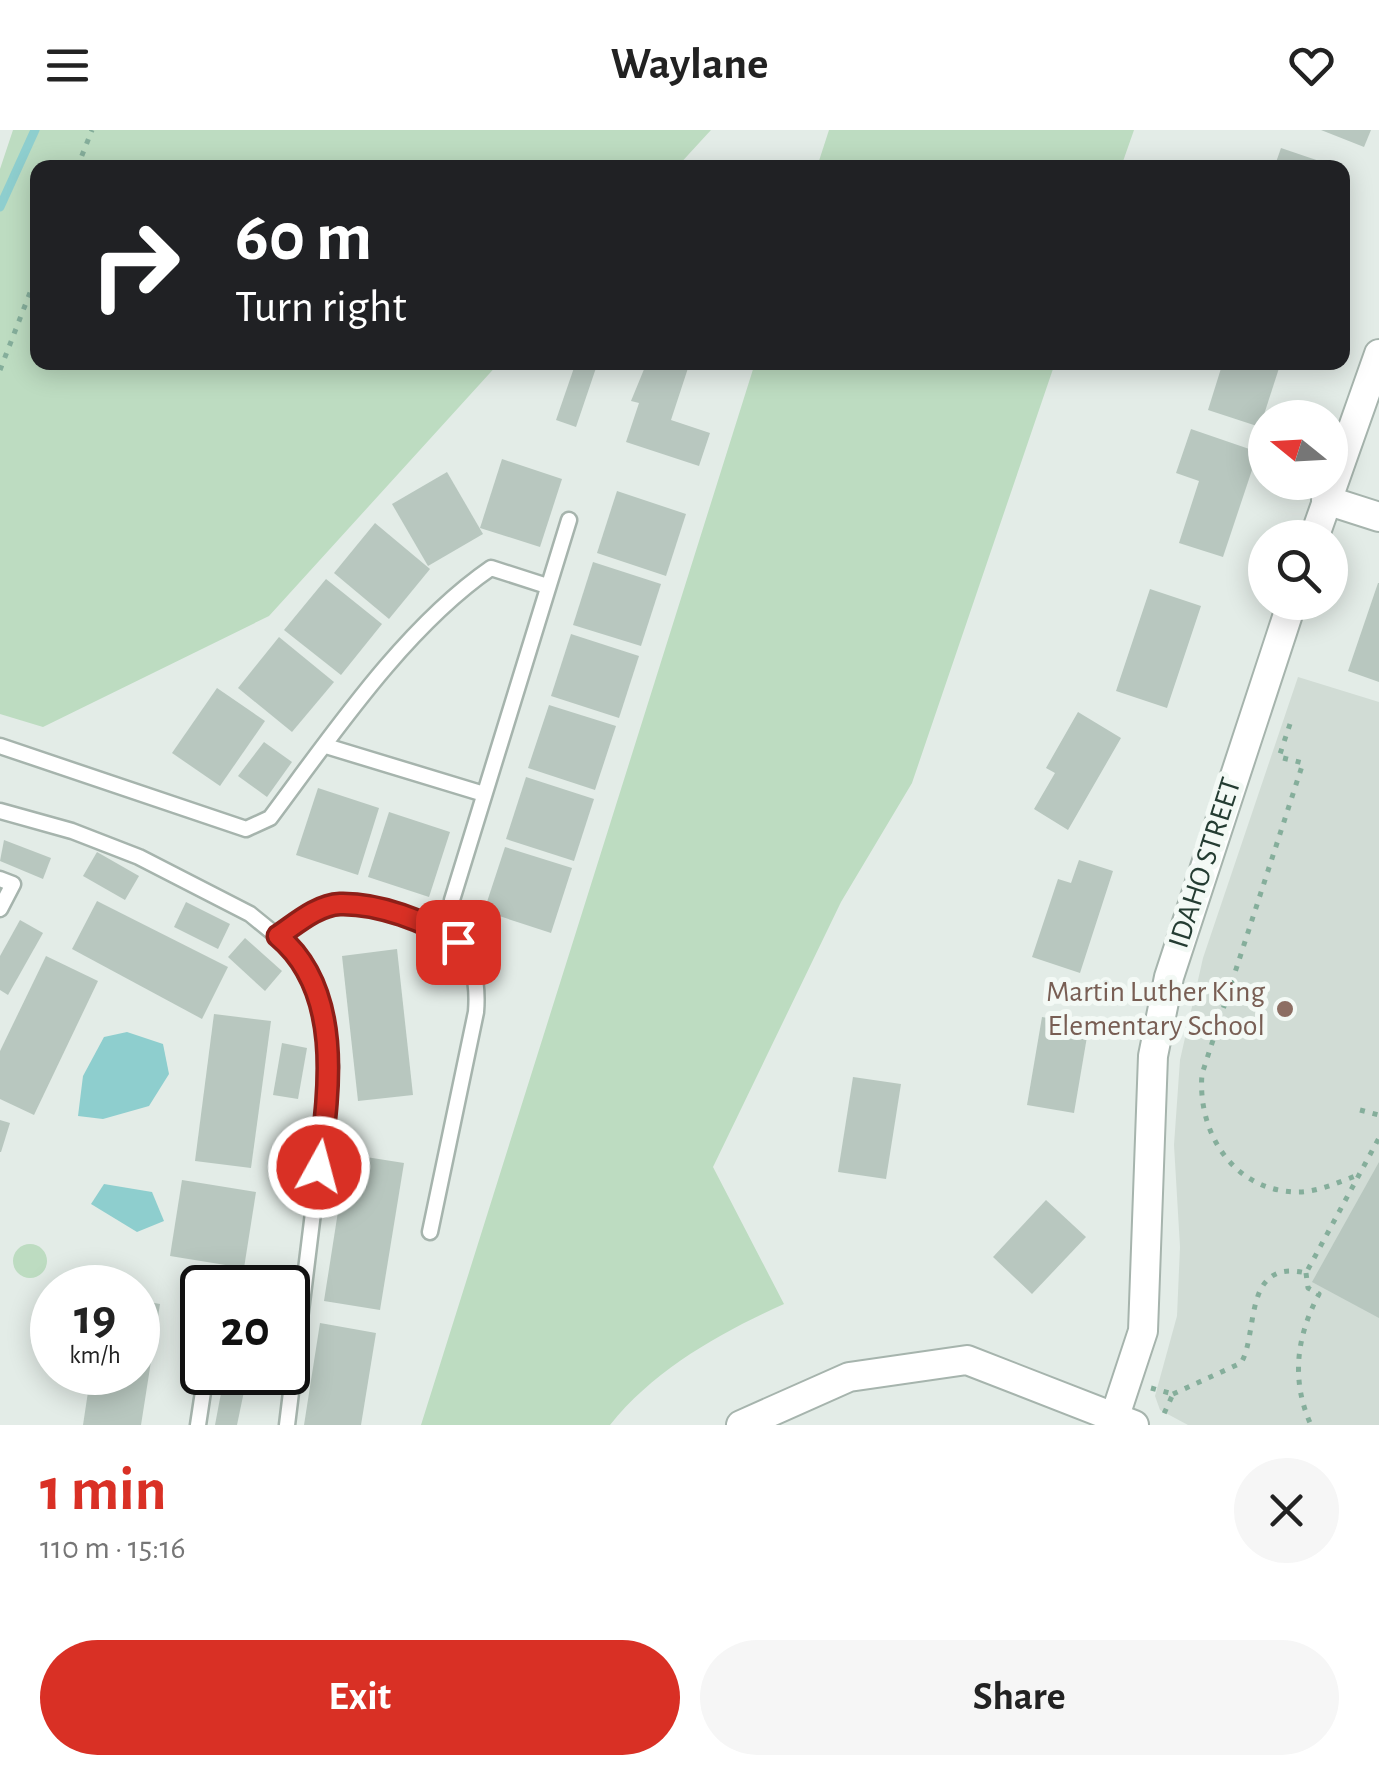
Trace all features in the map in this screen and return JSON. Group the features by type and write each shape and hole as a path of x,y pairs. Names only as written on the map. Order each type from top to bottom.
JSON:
{"street":[{"path":"1348,439 1379,354"},
{"path":"1320,520 1326,500 1379,517"},
{"name":"IDAHO STREET","path":"1121,1422 1128,1380 1143,1331 1150,1107 1154,1056 1168,978 1286,620"},
{"path":"744,1422 848,1377 966,1360 1121,1422"}],"lane":[{"path":"452,900 569,520"},
{"path":"0,746 246,829 270,818 382,674 462,588 491,568 547,586"},
{"path":"326,746 484,794"},
{"path":"0,811 72,831 139,857 250,914 293,949 316,995 332,1066 286,1425"},
{"path":"0,879 13,884 0,909"},
{"path":"278,936 314,911 338,904 436,928 458,942 469,959 478,984 476,1012 430,1232"},
{"path":"198,1425 203,1395"}],"path":[{"path":"81,160 92,130"},
{"path":"0,370 30,293"},
{"path":"1290,724 1279,756 1302,763 1202,1074 1202,1112 1216,1146 1227,1160 1259,1183 1298,1192 1318,1190 1361,1174"},
{"path":"1360,1110 1379,1115"},
{"path":"1312,1425 1300,1392 1299,1349 1318,1294 1308,1288 1306,1273 1379,1138"},
{"path":"1128,1380 1173,1394 1237,1368 1246,1355 1254,1302 1263,1285 1279,1276 1306,1273"},
{"path":"1158,1425 1173,1394"}],"shaded area":[{"name":"Martin Luther King Elementary School","path":"1298,677 1379,702 1379,1425 1188,1425 1160,1410 1155,1396 1177,1316 1180,1247 1174,1145 1180,1060 1203,958"}],"green space":[{"path":"13,130 711,130 683,160 30,160 30,370 493,370 269,616 43,727 0,714 0,169"},
{"path":"829,130 1134,130 1123,160 819,160"},
{"path":"753,370 1053,370 912,783 841,902 713,1167 784,1304 690,1354 647,1387 610,1425 421,1425"},
{"path":"23,1245 37,1245 46,1254 46,1265 30,1265 30,1278 14,1268 14,1254"}],"water":[{"path":"127,1032 163,1044 169,1074 149,1106 103,1119 78,1116 83,1076 104,1037"},
{"path":"104,1184 152,1192 164,1221 137,1232 91,1204"}],"building":[{"path":"1321,130 1371,130 1364,147"},
{"path":"1281,148 1316,160 1277,160"},
{"path":"573,370 595,370 576,427 556,420"},
{"path":"644,370 687,370 671,420 710,433 699,466 626,442 639,403 631,401"},
{"path":"1220,370 1278,370 1269,400 1248,400 1248,423 1208,410"},
{"path":"1191,429 1248,449 1248,482 1223,557 1179,543 1199,481 1176,473"},
{"path":"502,459 562,479 540,547 480,528"},
{"path":"447,472 483,534 428,566 392,504"},
{"path":"617,491 686,514 666,576 597,553"},
{"path":"375,523 430,569 389,619 334,573"},
{"path":"593,562 661,584 641,646 573,625"},
{"path":"326,579 382,624 341,675 284,630"},
{"path":"1379,583 1379,682 1348,671"},
{"path":"1150,589 1201,606 1167,708 1116,691"},
{"path":"571,634 639,656 619,718 551,696"},
{"path":"279,637 334,682 292,732 238,688"},
{"path":"217,688 265,721 220,786 172,753"},
{"path":"549,705 616,726 595,790 528,768"},
{"path":"1078,712 1121,738 1068,830 1034,809 1055,773 1046,768"},
{"path":"264,742 292,762 267,797 238,776"},
{"path":"526,777 594,799 574,861 506,839"},
{"path":"318,788 379,808 358,875 296,855"},
{"path":"389,812 450,832 429,897 368,877"},
{"path":"4,840 51,858 43,879 0,861"},
{"path":"505,847 572,868 551,933 484,911"},
{"path":"97,852 139,876 125,900 83,876"},
{"path":"1079,860 1113,871 1080,973 1032,957 1058,879 1071,883"},
{"path":"97,901 228,967 202,1019 72,949"},
{"path":"186,902 230,924 218,949 174,927"},
{"path":"20,920 43,933 8,995 0,990 0,956"},
{"path":"245,938 282,971 265,991 228,957"},
{"path":"397,949 413,1095 358,1101 342,956"},
{"path":"46,956 98,981 34,1115 0,1099 0,1051"},
{"path":"214,1014 271,1021 251,1168 195,1161"},
{"path":"1042,1017 1089,1025 1074,1113 1027,1105"},
{"path":"282,1043 307,1048 298,1099 273,1095"},
{"path":"853,1077 901,1084 886,1179 838,1172"},
{"path":"0,1120 10,1123 1,1152 0,1152"},
{"path":"347,1154 404,1163 380,1310 324,1301"},
{"path":"1379,1162 1379,1318 1312,1282"},
{"path":"182,1180 256,1192 244,1265 170,1256"},
{"path":"1046,1200 1086,1237 1032,1294 993,1257"},
{"path":"320,1323 376,1333 361,1425 304,1425"},
{"path":"88,1395 146,1395 141,1425 83,1425"},
{"path":"221,1395 243,1395 237,1425 215,1425"}],"waterway":[{"path":"0,207 35,130"}],"place":[{"name":"Martin Luther King Elementary School","path":"1285,1009"}],"route":[{"path":"319,1167 332,1066 316,995 293,949 278,936 314,911 338,904 384,912 436,928 458,942"}]}
